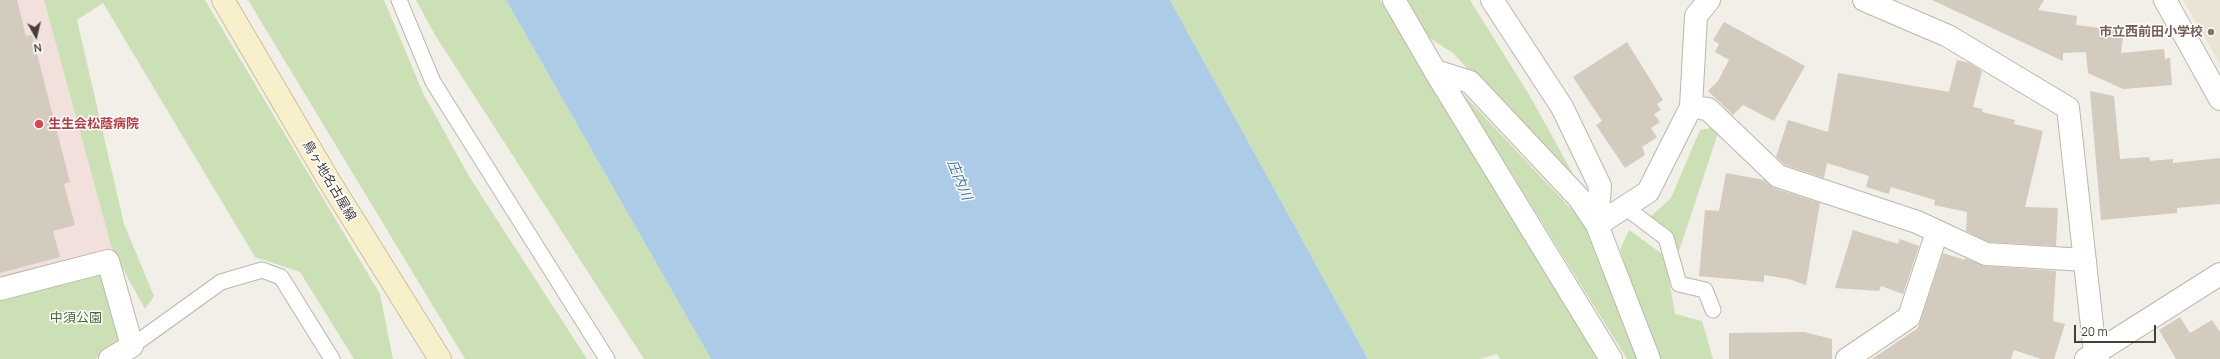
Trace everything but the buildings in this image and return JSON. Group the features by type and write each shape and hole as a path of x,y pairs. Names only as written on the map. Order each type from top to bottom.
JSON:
{"main road":[{"name":"鳥ヶ地名古屋線","path":"223,0 332,185 440,359"}],"street":[{"path":"1394,0 1435,71 1611,359"},
{"path":"1492,0 1562,107 1600,186 1597,225"},
{"path":"1597,225 1648,192 1691,107 1696,16 1709,0"},
{"path":"1864,0 1948,36 2068,108 2085,260 2093,357 2220,274"},
{"path":"2165,0 2220,99"},
{"path":"1435,71 1470,82 1579,198 1597,225 1649,359"},
{"path":"1691,107 1708,109 1778,176 1917,222 1986,254 2085,260"},
{"path":"1847,359 1909,318 1936,232"},
{"path":"0,289 108,261 132,346 110,359"}],"lane":[{"path":"399,0 433,82 607,359"},
{"path":"1625,207 1666,238 1679,284 1706,290 1713,310"},
{"path":"132,346 221,282 262,270 281,277 332,359"}],"shaded area":[{"name":"生生会松蔭病院","path":"0,0 44,0 112,249 0,278"},
{"name":"市立西前田小学校","path":"2183,0 2220,0 2220,64"}],"green space":[{"path":"44,0 205,0 380,294 393,359 354,359 300,272 255,257 103,3 77,20 124,224 154,296 145,309 112,249"},
{"path":"248,0 384,0 423,93 470,178 587,359 465,359"},
{"path":"416,0 506,0 711,359 644,359 435,35"},
{"path":"1170,0 1380,0 1459,125 1602,359 1500,359 1497,354 1480,359 1368,359"},
{"path":"1405,0 1470,0 1531,98 1588,201 1453,53 1428,37"},
{"path":"1461,92 1593,232 1641,359 1627,359"},
{"path":"1711,128 1718,133 1679,251 1669,229 1650,217 1671,198 1700,130"},
{"path":"1629,230 1665,256 1675,314 1702,321 1713,359 1656,359 1620,250"},
{"name":"中須公園","path":"96,271 109,283 122,330 115,348 95,359 0,359 0,296"}],"water":[{"name":"庄内川","path":"506,0 1170,0 1368,359 711,359"}],"place":[{"name":"市立西前田小学校","path":"2211,32"},
{"name":"生生会松蔭病院","path":"39,124"}]}
